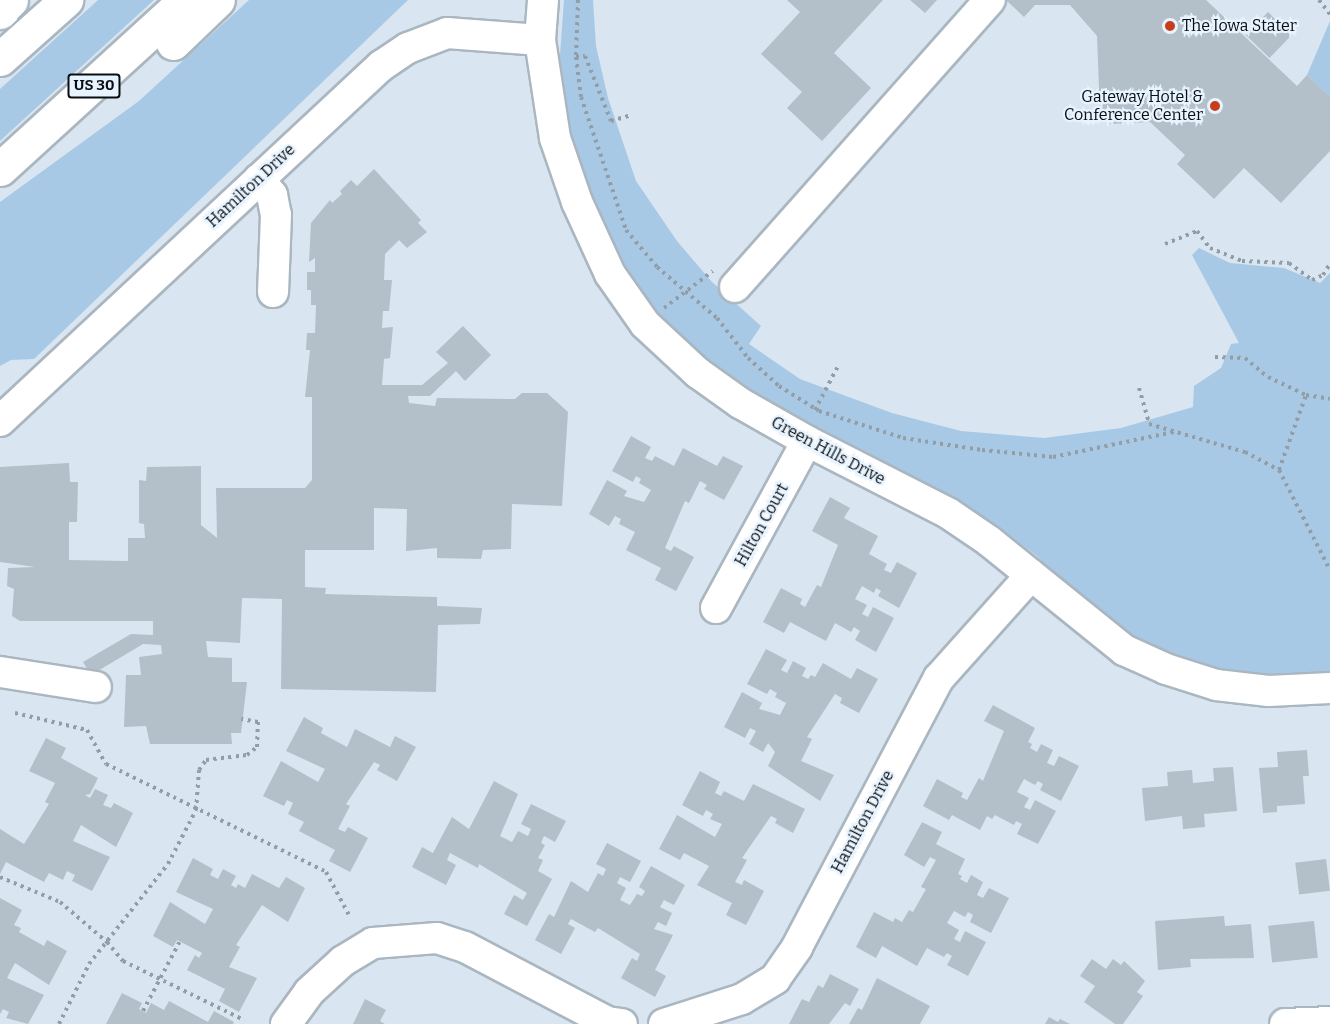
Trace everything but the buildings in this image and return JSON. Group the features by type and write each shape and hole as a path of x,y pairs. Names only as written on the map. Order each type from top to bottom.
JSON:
{"highway":[{"path":"0,12 11,0"},
{"path":"0,59 66,0"},
{"name":"US 30","path":"11,160 185,0"},
{"path":"11,160 117,95 218,0"}],"street":[{"name":"Green Hills Drive","path":"543,0 540,40 555,138 577,202 610,274 645,324 698,373 740,403 804,439 948,513 1031,575 1124,650 1166,669 1216,685 1269,691 1330,688"},
{"path":"727,277 990,0"},
{"name":"Hamilton Drive","path":"0,422 381,66 408,48 447,33 540,40"},
{"path":"259,179 272,195 276,215 273,292"},
{"name":"Hilton Court","path":"716,608 804,439"},
{"name":"Hamilton Drive","path":"664,1024 742,999 775,979 797,947 939,678 1031,575"},
{"path":"0,672 96,687"},
{"path":"286,1024 309,992 343,961 373,944 437,938 465,947 607,1022 622,1024"},
{"path":"1285,1024 1330,1022"}],"path":[{"path":"578,0 576,57 581,97 626,230 657,267 717,318 748,358 779,386 816,409 903,438 1053,457 1178,432"},
{"path":"1319,0 1330,14"},
{"path":"576,57 585,56 611,121 629,116"},
{"path":"1165,244 1197,231 1210,248 1242,261 1289,263 1312,280 1323,275 1330,264"},
{"path":"658,313 685,292 727,277"},
{"path":"1215,357 1245,358 1268,377 1306,395 1330,399"},
{"path":"804,439 816,409 839,364"},
{"path":"1138,388 1149,424 1245,452 1279,470 1330,570"},
{"path":"1279,470 1306,395"},
{"path":"15,713 87,730 106,764 326,872 349,915"},
{"path":"59,1024 73,990 168,864 196,810 199,770 206,760 247,755 257,747 258,722 241,719"},
{"path":"0,877 60,902 107,942 123,962 160,977 244,1020"},
{"path":"143,1011 180,941"}],"shaded area":[{"path":"98,0 154,0 0,141 0,89"},
{"path":"249,0 408,0 34,359 11,360 0,366 0,202 139,101"},
{"path":"564,0 593,0 596,46 608,98 636,181 677,241 712,282 761,326 749,344 800,379 892,413 961,431 1044,438 1121,428 1193,407 1194,386 1221,368 1231,344 1239,343 1192,255 1199,248 1230,263 1284,268 1320,283 1330,273 1330,671 1273,676 1221,674 1127,635 1082,602 1037,556 993,523 751,395 690,346 648,304 623,267 572,161 558,82"},
{"path":"1330,21 1330,97 1307,75"}],"place":[{"name":"The Iowa Stater","path":"1170,26"},
{"name":"Gateway Hotel & Conference Center","path":"1215,106"}]}
